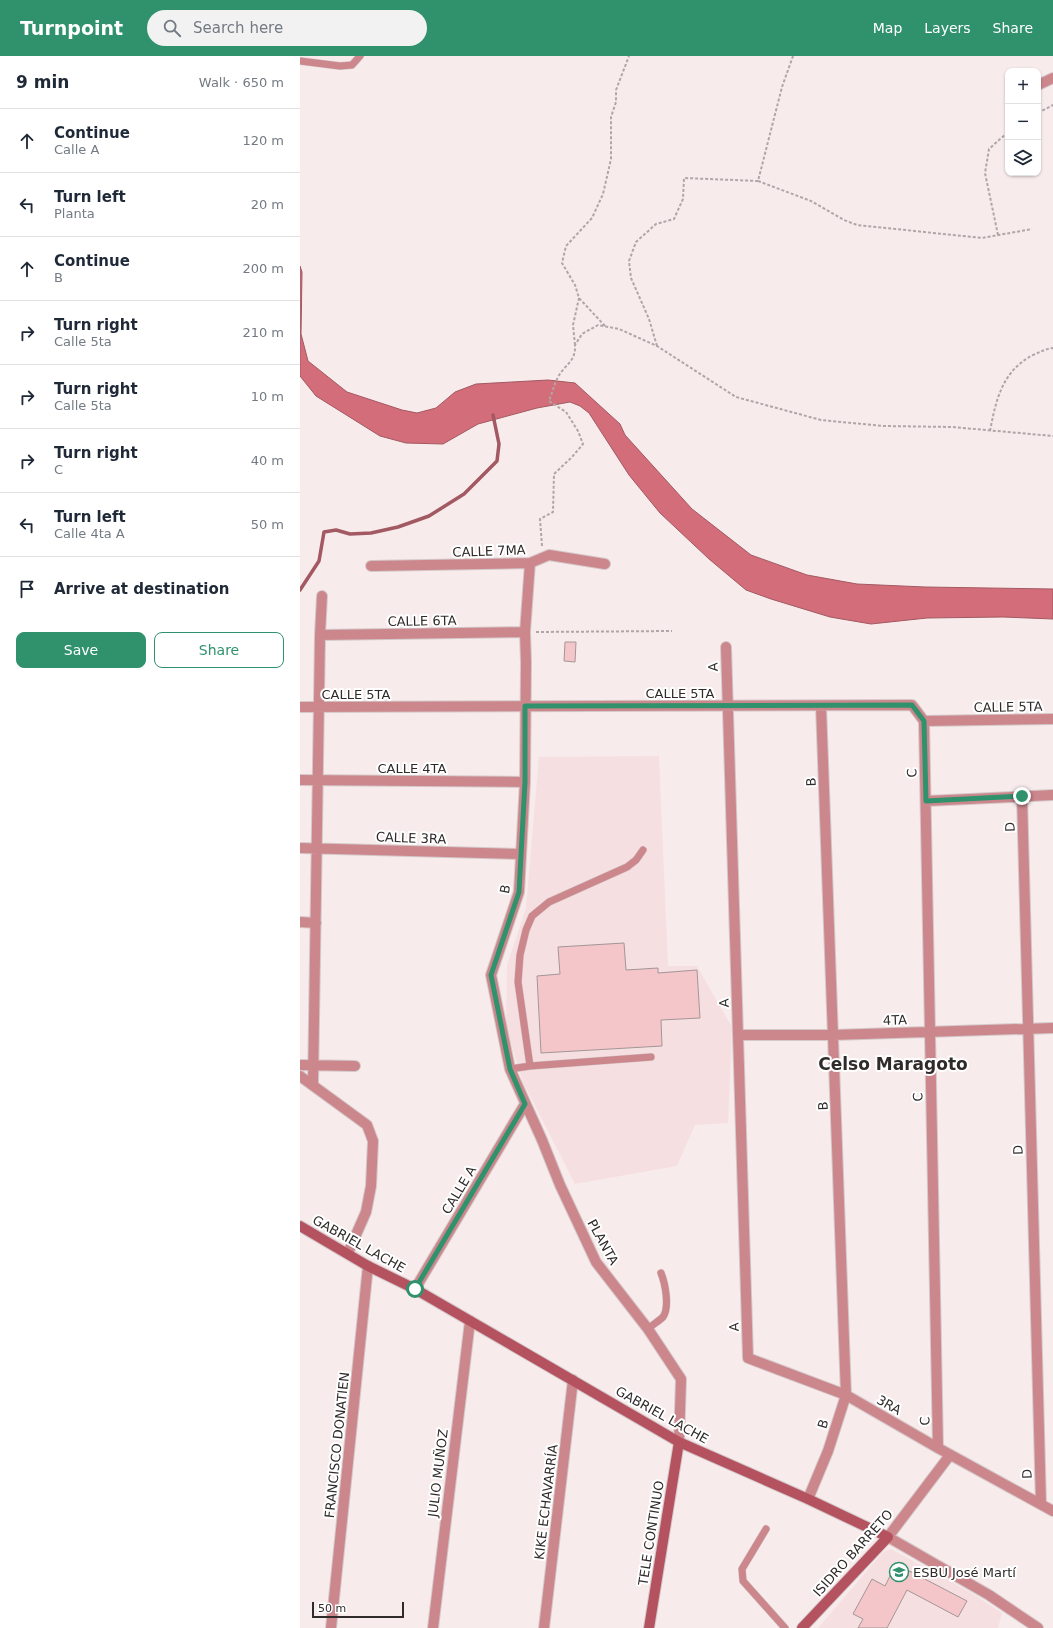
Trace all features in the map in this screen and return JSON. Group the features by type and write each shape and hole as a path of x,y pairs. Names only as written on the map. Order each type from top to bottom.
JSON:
{"street":[{"path":"1041,84 1053,78"},
{"name":"CALLE 7MA","path":"371,566 530,563 549,555 605,564"},
{"name":"B","path":"510,1069 491,975 519,892 525,782 525,632 530,563"},
{"path":"313,1085 320,635 322,596"},
{"name":"CALLE 6TA","path":"320,635 525,632"},
{"name":"A","path":"726,647 748,1358"},
{"name":"CALLE 5TA","path":"300,707 912,705 924,721 1053,718"},
{"name":"B","path":"808,1499 828,1451 846,1395 821,706"},
{"name":"C","path":"924,721 938,1448"},
{"name":"CALLE 4TA","path":"300,780 525,782"},
{"path":"926,801 1053,795"},
{"name":"D","path":"1022,796 1041,1504"},
{"name":"CALLE 3RA","path":"300,848 521,854"},
{"path":"300,922 316,922"},
{"name":"4TA","path":"738,1035 834,1035 1053,1028"},
{"path":"300,1065 355,1066"},
{"name":"PLANTA","path":"510,1069 542,1140 560,1185 596,1262 648,1329 681,1379 679,1442"},
{"path":"300,1076 367,1125 373,1141 371,1186 366,1212 348,1253"},
{"name":"CALLE A","path":"415,1289 525,1104"},
{"name":"GABRIEL LACHE","path":"300,1226 368,1266 415,1289 679,1442 808,1499 888,1537 989,1595 1038,1628"},
{"name":"FRANCISCO DONATIEN","path":"331,1628 368,1266"},
{"name":"JULIO MUÑOZ","path":"433,1628 470,1321"},
{"name":"3RA","path":"748,1358 846,1395 950,1455 1053,1511"},
{"name":"KIKE ECHAVARRÍA","path":"544,1628 573,1380"},
{"name":"TELE CONTINUO","path":"649,1628 679,1442"},
{"name":"ISIDRO BARRETO","path":"802,1628 888,1537 950,1455"}],"lane":[{"path":"300,61 340,66 352,65 360,56"},
{"path":"530,1066 518,982 520,955 526,930 532,916 549,902 627,867 636,860 643,850"},
{"path":"510,1069 530,1066 651,1057"},
{"path":"648,1329 663,1316 666,1308 665,1282 661,1273"},
{"path":"766,1529 742,1569 743,1581 785,1628"}],"path":[{"path":"605,327 579,298 575,285 562,263 566,246 592,218 603,194 611,159 611,117 616,102 616,90 629,56"},
{"path":"758,181 782,87 792,56"},
{"path":"1041,111 1053,105"},
{"path":"998,235 985,173 989,149 1005,135"},
{"path":"657,346 649,319 631,278 629,260 636,242 656,224 674,219 683,199 684,178 758,181 811,201 844,220 857,225 982,238 1032,229"},
{"path":"543,557 540,519 553,512 554,474 583,444 578,431 566,412 549,401 559,376 570,363 575,352 573,325 579,298"},
{"path":"575,345 582,334 598,325 619,329 657,346 736,397 821,420 883,426 952,427 1053,436"},
{"path":"990,431 995,404 1005,380 1020,362 1046,348 1053,348"},
{"path":"525,632 672,632"}],"shaded area":[{"path":"300,266 302,272 301,334 308,361 347,392 402,410 417,413 436,408 455,392 476,384 548,380 575,383 620,424 625,435 692,509 751,555 807,575 857,584 925,587 1053,589 1053,619 1003,617 927,618 871,624 830,617 746,590 709,559 660,513 629,475 589,413 580,406 570,402 537,408 478,424 443,444 406,443 380,436 316,396 300,376"},
{"path":"659,756 668,966 697,966 732,1027 728,1123 695,1125 677,1166 575,1184 523,1082 506,1027 507,965 526,908 539,757"},
{"name":"ESBU José Martí","path":"891,1549 970,1592 1002,1613 998,1628 818,1628 883,1552"}],"building":[{"path":"565,642 576,642 575,662 564,661"},
{"path":"624,943 626,970 658,968 658,973 697,970 700,1018 661,1020 662,1046 541,1053 537,976 560,974 558,947"},
{"path":"896,1564 967,1601 958,1617 907,1590 887,1628 858,1628 863,1619 853,1614 872,1579 885,1586"}],"waterway":[{"path":"300,590 319,561 324,532 336,530 350,534 371,533 398,527 429,516 464,494 497,461 499,444 493,415"}],"place":[{"name":"ESBU José Martí","path":"899,1572"}],"district":[{"name":"Celso Maragoto","path":"893,1064"}],"route":[{"path":"415,1289 525,1104 510,1069 491,975 519,892 525,782 525,706 912,705 924,721 926,801 1022,796"}]}
